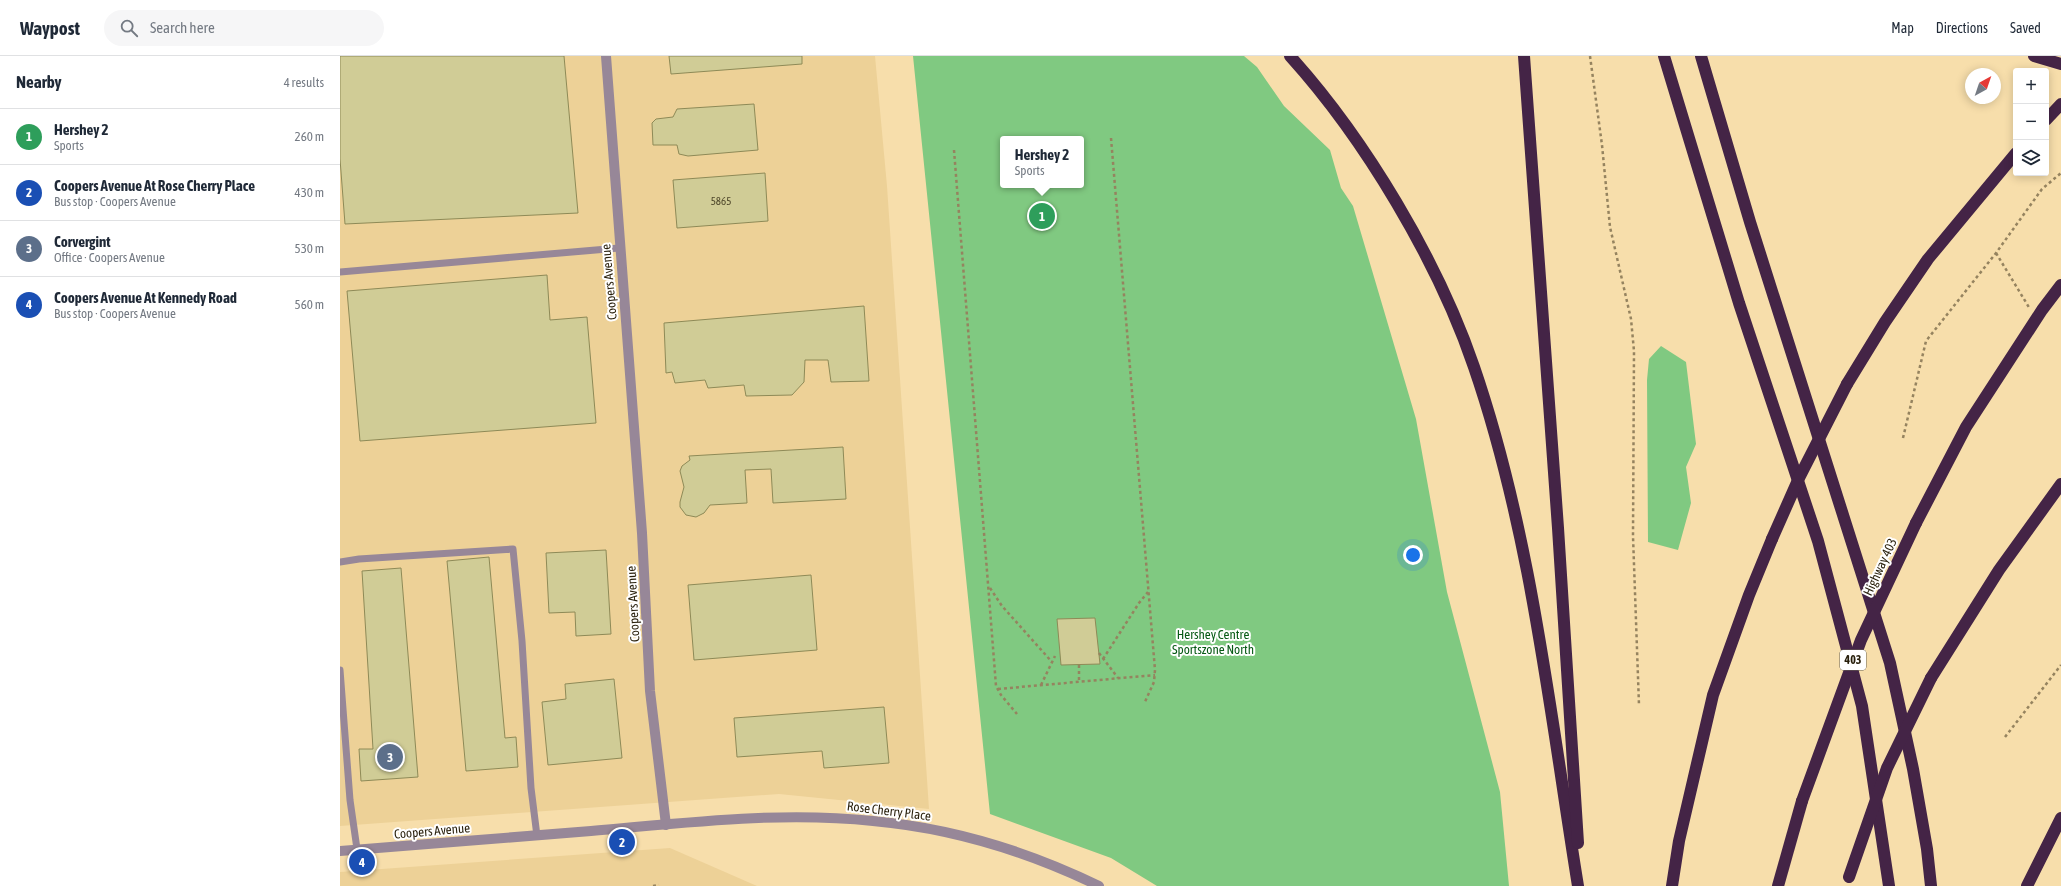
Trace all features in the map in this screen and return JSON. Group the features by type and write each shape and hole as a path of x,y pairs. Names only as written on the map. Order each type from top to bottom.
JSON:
{"highway":[{"path":"1290,56 1343,122 1383,181 1416,239 1448,301 1474,366 1502,460 1525,558 1579,886"},
{"path":"1524,56 1558,528 1579,886"},
{"path":"1664,56 1739,303 1818,541 1862,706 1889,886"},
{"path":"1701,56 1750,222 1890,663 1913,769 1927,849 1931,886"},
{"path":"2034,56 2061,64"},
{"path":"2049,117 2061,104"},
{"path":"1672,886 1679,841 1713,695 1749,595 1799,478 1847,384 1885,322 1928,259 2013,157"},
{"name":"Highway 403","path":"1778,886 1802,801 1861,640 1916,523 1966,427 2036,319 2061,285"},
{"path":"1848,882 1887,768 1931,678 1999,570 2061,484"},
{"path":"2027,886 2061,818"}],"street":[{"name":"Coopers Avenue","path":"340,851 666,825 650,691 642,533 619,248 606,56"},
{"name":"Rose Cherry Place","path":"666,825 781,818 874,821 930,829 985,843 1019,853 1099,886"}],"lane":[{"path":"340,272 619,248"},
{"path":"340,559 340,562 359,559 513,549 522,641 531,788 537,836"},
{"path":"340,670 350,800 358,849"}],"path":[{"path":"1590,56 1602,145 1610,227 1631,319 1634,351 1633,536 1639,705"},
{"path":"1111,138 1154,675 1154,682 1144,704"},
{"path":"954,150 998,689 1017,714"},
{"path":"1904,438 1926,341 1996,252 2042,189 2061,173"},
{"path":"1996,252 2036,319"},
{"path":"989,586 1002,606 1052,662"},
{"path":"1103,659 1138,603 1148,592"},
{"path":"1099,653 1118,678"},
{"path":"1040,685 1055,656"},
{"path":"1079,665 1079,682"},
{"path":"2004,737 2061,666"},
{"path":"998,689 1154,675"},
{"path":"652,886 659,885"}],"shaded area":[{"path":"340,56 875,56 887,186 929,809 779,794 340,826"},
{"path":"670,848 757,886 340,886 340,872"}],"green space":[{"name":"Hershey Centre Sportszone North","path":"913,56 1244,56 1257,67 1284,106 1330,150 1341,188 1353,206 1416,419 1447,592 1500,792 1509,886 1157,886 1111,858 990,814"},
{"path":"1661,346 1686,362 1696,444 1686,467 1691,503 1678,550 1648,542 1647,380 1649,359"}],"building":[{"path":"340,56 564,56 578,213 345,224 340,159"},
{"path":"669,56 802,56 802,64 671,74"},
{"path":"754,104 758,150 688,156 679,154 677,145 653,145 652,123 656,119 673,117 677,109"},
{"path":"765,173 768,221 677,228 673,180"},
{"path":"547,275 550,320 587,317 596,423 360,441 347,291"},
{"path":"864,306 869,381 831,382 828,360 805,360 804,382 792,395 746,396 744,385 708,388 705,380 675,383 672,372 666,373 664,323"},
{"path":"843,447 846,499 773,503 771,469 745,470 747,503 710,505 704,513 696,517 686,515 680,507 684,487 680,471 682,466 690,460 689,456"},
{"path":"606,550 611,634 576,636 575,612 549,613 546,553"},
{"path":"489,557 505,738 516,737 518,767 466,771 447,561"},
{"path":"401,568 418,777 361,781 359,749 373,749 362,571"},
{"path":"811,575 817,650 694,660 688,585"},
{"path":"1095,618 1100,664 1061,665 1057,619"},
{"path":"614,679 622,758 548,765 542,702 566,699 565,684"},
{"path":"884,707 889,763 824,768 822,751 737,757 734,718"}],"place":[{"name":"Hershey 2","path":"1042,216"},
{"name":"Corvergint","path":"390,757"},
{"name":"Coopers Avenue At Rose Cherry Place","path":"622,842"},
{"name":"Coopers Avenue At Kennedy Road","path":"362,862"}]}
